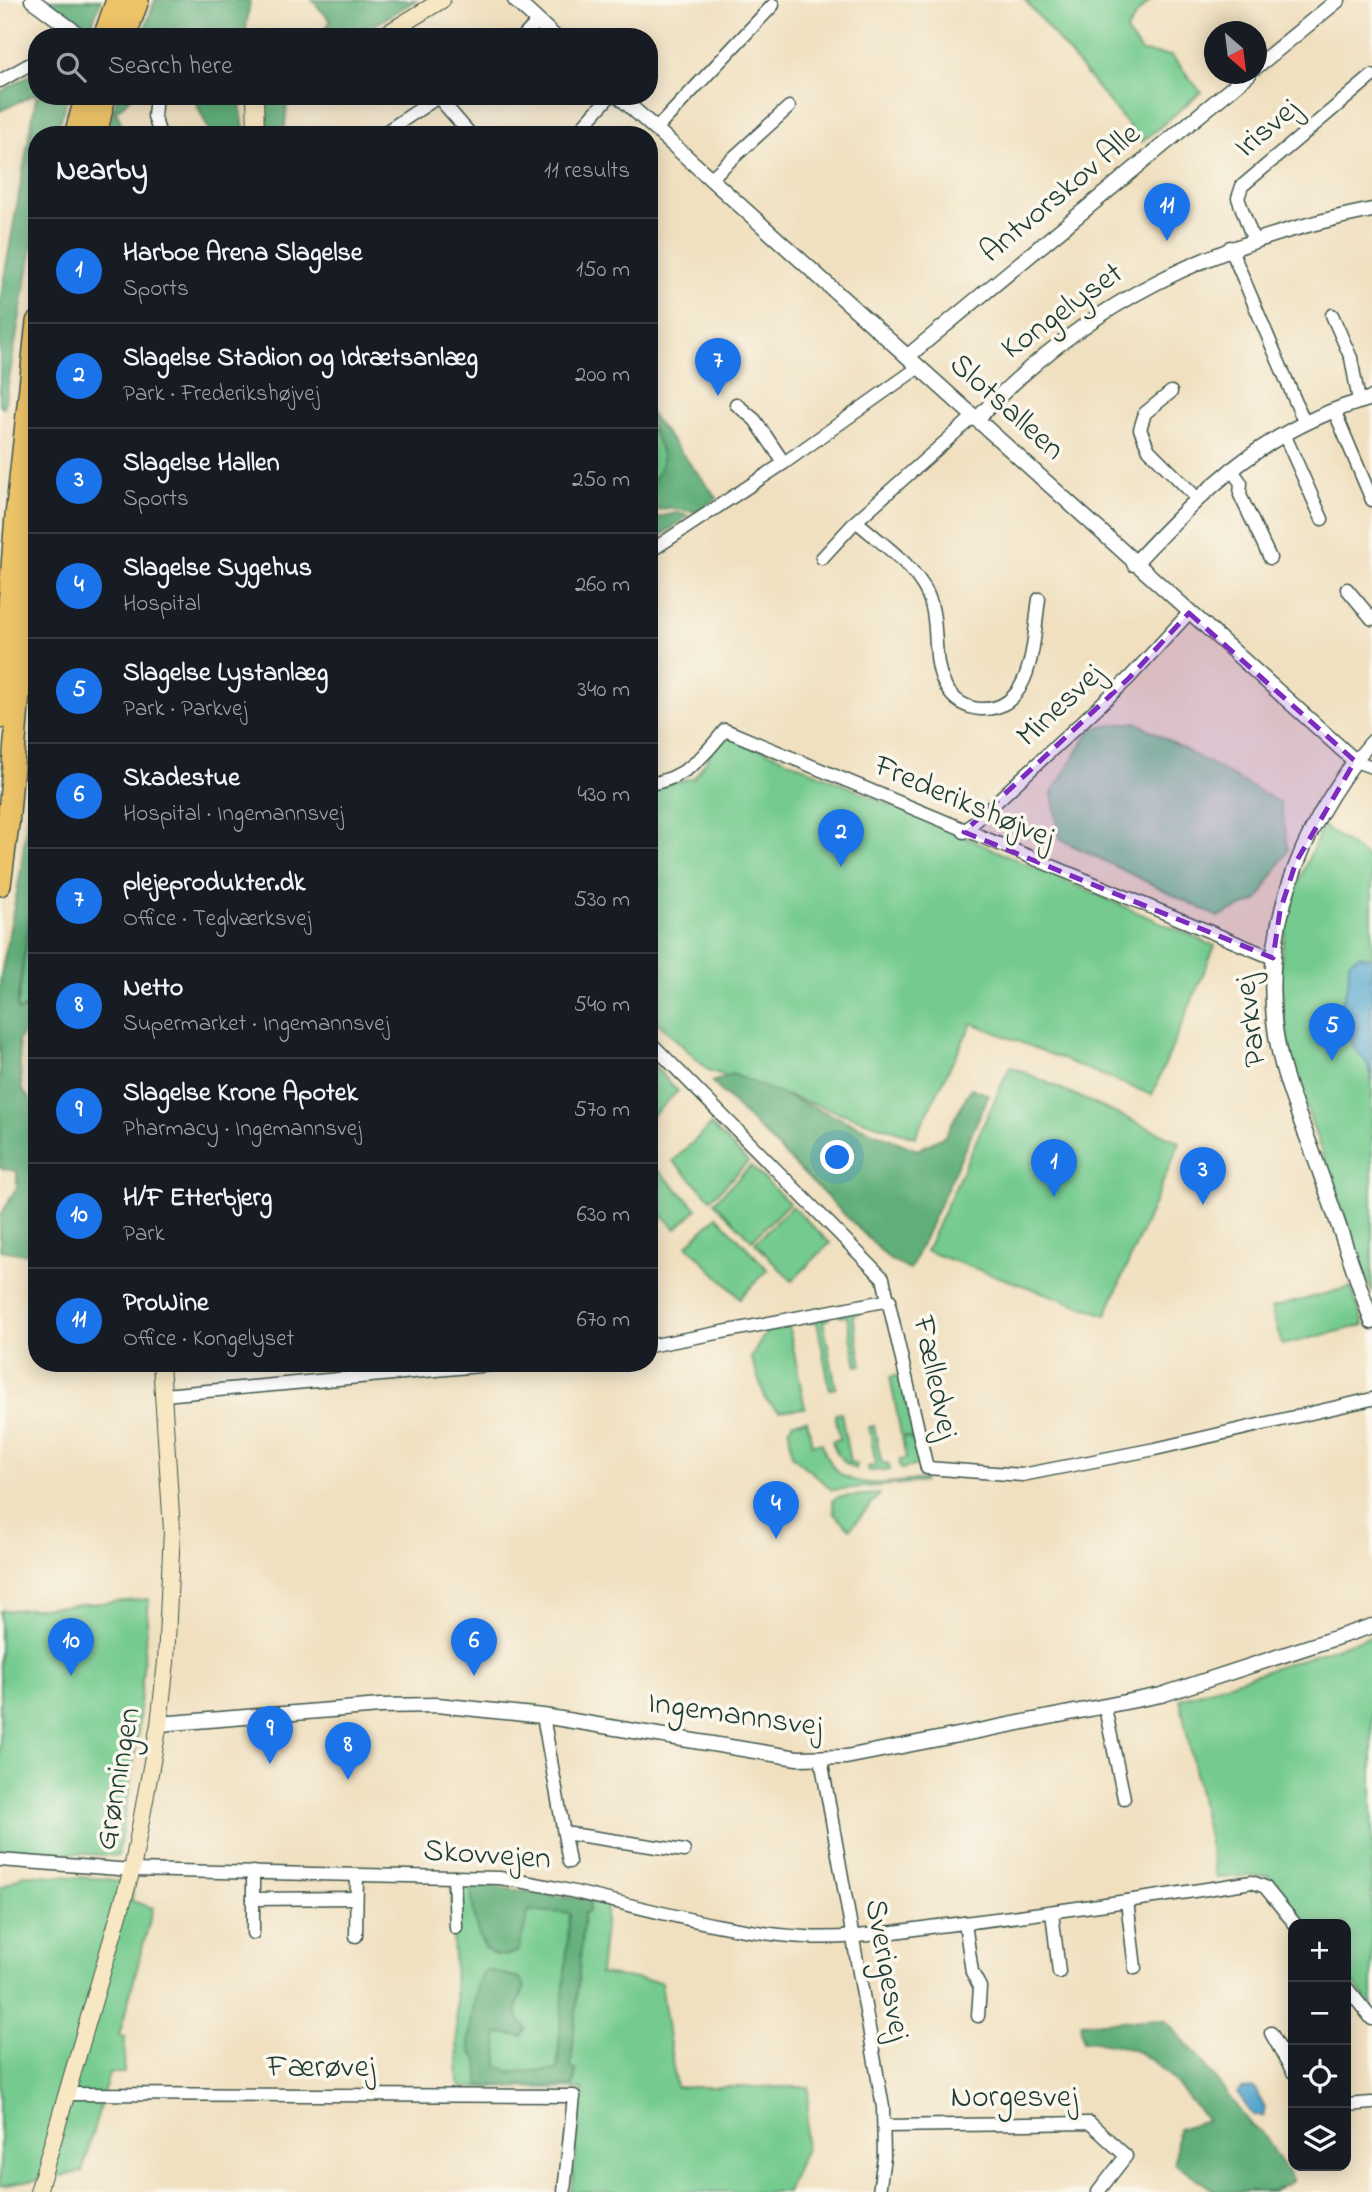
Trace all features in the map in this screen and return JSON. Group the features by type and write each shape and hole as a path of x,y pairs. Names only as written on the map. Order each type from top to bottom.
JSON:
{"highway":[{"path":"107,28 117,0"},
{"path":"128,28 138,0"},
{"path":"78,126 83,105"},
{"path":"98,126 104,105"},
{"path":"0,718 28,405"},
{"path":"0,885 8,825 28,587"}],"main road":[{"path":"396,28 442,0"},
{"path":"255,105 256,126"},
{"name":"Grønningen","path":"38,2192 132,1870 159,1724 166,1662 171,1542 162,1372"}],"street":[{"path":"32,0 66,28"},
{"path":"515,0 545,28"},
{"path":"1267,58 1338,0"},
{"path":"658,127 773,5"},
{"path":"531,28 538,21"},
{"path":"0,81 28,65"},
{"name":"Irisvej","path":"1253,239 1238,198 1242,186 1372,76"},
{"name":"Antvorskov Alle","path":"908,356 1237,84"},
{"path":"155,105 154,116 157,126"},
{"path":"394,126 426,105"},
{"path":"445,105 463,126"},
{"path":"583,126 602,105"},
{"name":"Slotsalleen","path":"629,105 653,126"},
{"path":"710,179 789,107"},
{"name":"Slotsalleen","path":"658,131 1355,761"},
{"name":"Kongelyset","path":"975,418 1017,377 1094,318 1140,289 1253,239 1372,210"},
{"path":"1230,247 1305,424"},
{"path":"1134,564 1197,498 1231,468 1284,434 1365,400 1351,358 1332,315"},
{"path":"658,546 785,463 919,367"},
{"path":"1171,392 1145,413 1140,421 1140,429 1149,450 1197,498"},
{"path":"736,404 755,420 785,463"},
{"path":"1334,411 1372,500"},
{"path":"822,558 856,522 975,418"},
{"path":"1284,434 1322,519"},
{"path":"1231,468 1241,483 1241,495 1270,558"},
{"path":"856,522 920,581 933,610 941,676 955,699 965,706 991,709 1017,694 1026,678 1039,599"},
{"path":"1347,589 1372,619"},
{"name":"Minesvej","path":"964,832 1129,677 1189,613"},
{"name":"Frederikshøjvej","path":"658,781 689,769 703,758 725,730 964,832 1273,958"},
{"path":"1372,741 1355,761 1372,767"},
{"name":"Parkvej","path":"1355,761 1319,817 1296,862 1280,912 1271,991 1282,1063 1372,1322"},
{"path":"658,1050 874,1268 883,1278 890,1300"},
{"name":"Fælledvej","path":"658,1344 890,1300 919,1440 927,1468 937,1471 1022,1475 1155,1449 1372,1399"},
{"path":"164,1395 414,1372"},
{"name":"Ingemannsvej","path":"159,1724 400,1705 476,1708 543,1716 797,1758 846,1757 1105,1708 1181,1690 1372,1626"},
{"path":"1105,1708 1124,1798"},
{"path":"543,1716 569,1862"},
{"name":"Sverigesvej","path":"821,1759 885,2126 879,2192"},
{"path":"564,1833 684,1851"},
{"name":"Skovvejen","path":"0,1860 132,1870 499,1878 556,1886 761,1934 809,1938 853,1936 965,1923 1252,1882 1265,1887 1291,1919"},
{"path":"253,1872 253,1933"},
{"path":"356,1936 357,1875"},
{"path":"454,1877 456,1927"},
{"path":"253,1899 356,1898"},
{"path":"1127,1901 1135,1968"},
{"path":"1052,1912 1059,1972"},
{"path":"965,1923 972,1972 980,1987 978,2015"},
{"path":"1351,1993 1372,2019"},
{"path":"1271,2033 1288,2063"},
{"name":"Færøvej","path":"67,2094 574,2096 564,2192"},
{"path":"1351,2105 1372,2103"},
{"name":"Norgesvej","path":"885,2126 1090,2123 1126,2156 1098,2192"}],"highlighted area":[{"path":"1189,613 1355,761 1296,862 1280,911 1273,958 964,832 1129,678"}],"green space":[{"path":"47,0 101,0 89,28"},
{"path":"155,0 250,0 246,28 145,28"},
{"path":"312,0 416,0 370,28 325,28 331,21"},
{"path":"1025,0 1151,0 1138,13 1126,32 1142,52 1172,56 1201,92 1142,142"},
{"path":"28,76 28,97 0,111 0,92"},
{"path":"35,105 65,105 59,126 31,126"},
{"path":"115,105 123,105 116,111 122,126 110,126"},
{"path":"197,105 240,105 244,126 207,126"},
{"path":"268,105 287,105 285,126 266,126"},
{"path":"28,144 28,270 4,408 0,405 0,301"},
{"path":"658,423 717,498 696,512 667,508 658,510 658,473 662,465"},
{"path":"658,442 662,456 658,472"},
{"path":"677,513 688,516 658,538 658,517"},
{"path":"1136,722 1280,803 1288,850 1258,900 1218,917 1060,839 1052,793 1092,728"},
{"path":"725,733 1215,946 1152,1095 972,1023 915,1137 708,1070 658,1023 658,786 694,778"},
{"path":"28,811 28,929 17,1007 18,1011 28,1006 28,1027 18,1040 22,1090 28,1097 28,1253 24,1254 0,1250 0,1216 17,1187 17,1171 0,1168 0,980 20,876"},
{"path":"1323,826 1372,861 1372,1293 1306,1107 1292,1060 1283,1012 1281,963 1286,927 1301,876"},
{"path":"28,931 28,1006 17,1011"},
{"path":"1010,1066 1180,1142 1106,1315 926,1251"},
{"path":"658,1070 678,1091 658,1110"},
{"path":"732,1074 917,1150 945,1136 971,1088 989,1095 910,1270 890,1260 712,1082"},
{"path":"711,1125 748,1162 711,1199 673,1161"},
{"path":"751,1166 789,1203 752,1240 714,1202"},
{"path":"658,1172 697,1209 676,1229 658,1211"},
{"path":"792,1206 830,1243 792,1281 755,1243"},
{"path":"717,1216 768,1270 740,1298 687,1245"},
{"path":"1351,1287 1364,1325 1282,1345 1271,1308"},
{"path":"859,1310 860,1313 853,1315 862,1365 857,1366 847,1316 840,1317 839,1314"},
{"path":"829,1316 829,1319 823,1321 836,1388 830,1389 817,1322 810,1323 809,1320"},
{"path":"789,1327 805,1408 779,1411 766,1400 751,1357 767,1331"},
{"path":"901,1375 914,1438 901,1435 890,1377"},
{"path":"841,1413 850,1462 857,1464 856,1469 841,1458 832,1441 840,1439 835,1414"},
{"path":"807,1420 812,1444 822,1443 828,1460 837,1472 849,1479 892,1483 924,1479 924,1482 832,1490 792,1455 789,1430 794,1422"},
{"path":"874,1426 882,1464 888,1463 890,1470 869,1471 868,1467 876,1465 869,1427"},
{"path":"907,1437 914,1441 918,1465 901,1469 899,1460 906,1459 902,1438"},
{"path":"880,1494 850,1529 834,1514 833,1501 838,1497"},
{"path":"149,1599 137,1740 118,1856 0,1849 0,1611"},
{"path":"1372,1636 1372,2006 1351,1979 1351,1919 1303,1919 1268,1875 1216,1878 1180,1699"},
{"path":"25,1874 108,1879 133,1884 132,1901 153,1908 119,2036 125,2037 124,2073 109,2073 82,2172 0,2186 0,1888"},
{"path":"471,1884 590,1900 589,1912 584,1913 571,2068 576,2070 573,2086 479,2085 478,2060 470,2051 469,2039 477,1984 486,1970 519,1978 525,1987 517,2008 519,2018 526,2029 522,2036 497,2033 498,2065 510,2072 557,2070 570,1913 529,1911 518,1951 504,1956 493,1954 479,1936"},
{"path":"451,1886 523,1891 607,1906 600,1974 661,1982 676,2087 809,2087 805,2148 787,2192 571,2192 583,2089 459,2087"},
{"path":"1164,2019 1196,2054 1251,2125 1262,2132 1293,2181 1273,2192 1216,2192 1175,2163 1178,2129 1207,2120 1156,2063 1126,2048 1083,2041 1080,2023"}],"water":[{"path":"1359,955 1372,958 1372,1081 1367,1063 1353,1046 1339,1009 1348,985 1349,962"},
{"path":"1254,2088 1265,2107 1263,2117 1253,2115 1237,2093 1241,2089"}],"place":[{"name":"ProWine","path":"1167,241"},
{"name":"plejeprodukter.dk","path":"718,396"},
{"name":"Slagelse Stadion og Idrætsanlæg","path":"841,867"},
{"name":"Slagelse Lystanlæg","path":"1332,1061"},
{"name":"Harboe Arena Slagelse","path":"1054,1197"},
{"name":"Slagelse Hallen","path":"1203,1205"},
{"name":"Slagelse Sygehus","path":"776,1539"},
{"name":"H/F Etterbjerg","path":"71,1676"},
{"name":"Skadestue","path":"474,1676"},
{"name":"Slagelse Krone Apotek","path":"270,1764"},
{"name":"Netto","path":"348,1780"}]}
